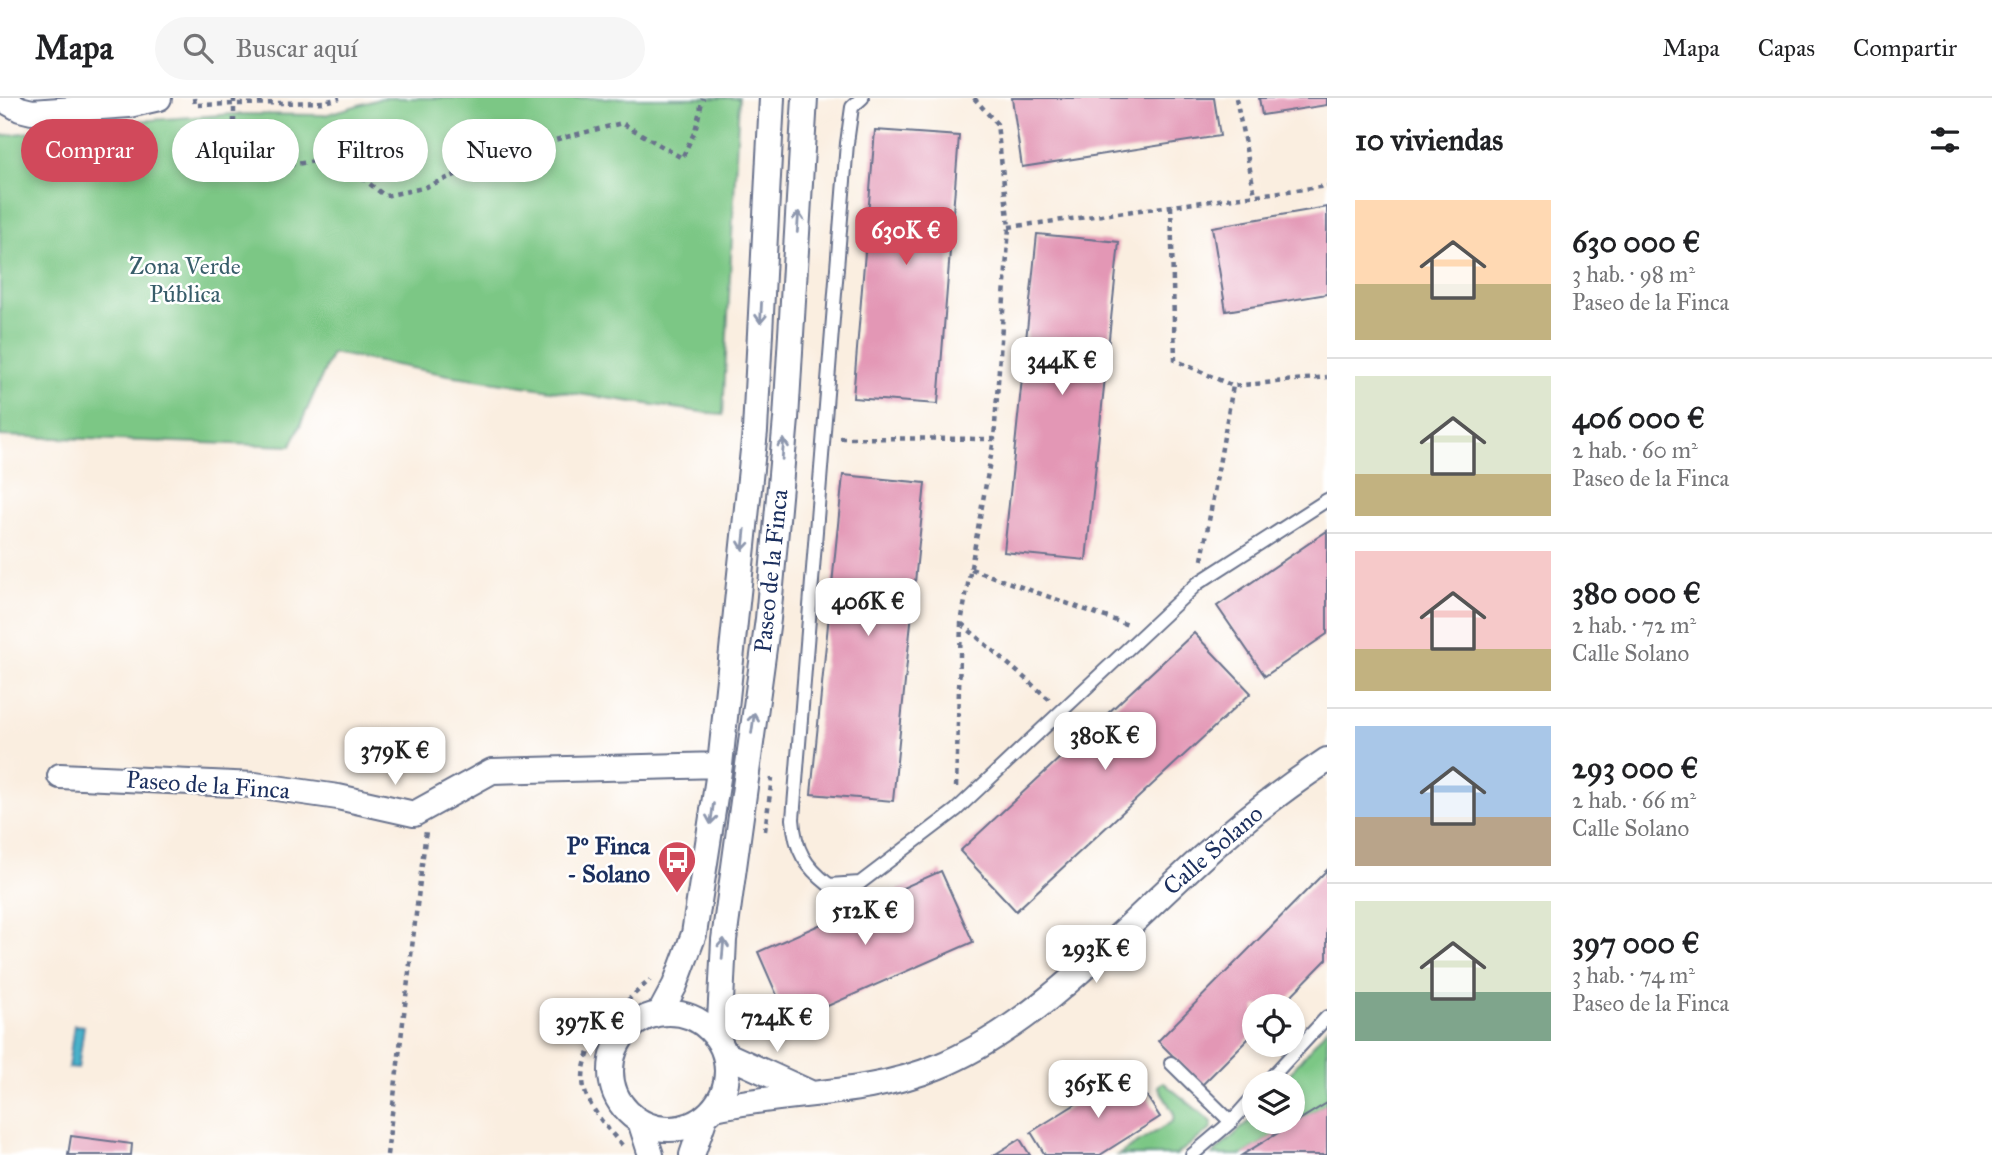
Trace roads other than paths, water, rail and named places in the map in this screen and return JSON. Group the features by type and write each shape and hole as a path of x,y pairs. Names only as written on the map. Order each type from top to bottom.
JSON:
{"street":[{"path":"1,98 20,109 32,112 129,105 159,98"},
{"name":"Paseo de la Finca","path":"660,1013 675,985 694,934 720,765 755,431 772,98"},
{"name":"Paseo de la Finca","path":"722,1048 724,940 768,619 786,419 805,98"},
{"name":"Calle Solano","path":"710,1112 761,1098 886,1084 936,1067 995,1035 1060,988 1216,845 1327,760"},
{"name":"Paseo de la Finca","path":"60,776 254,785 338,797 414,814 492,771 720,765"},
{"path":"710,1112 685,1128 663,1130 641,1124 619,1104 610,1076 611,1067 615,1047 633,1024 660,1013 683,1014 704,1024 722,1048 812,1093"},
{"path":"692,1155 726,1082 722,1048"},
{"path":"641,1124 651,1155"}],"lane":[{"path":"862,98 852,107 847,143 793,819 797,848 812,871 829,885 860,883 956,810 1198,583 1327,500"},
{"path":"1277,1071 1327,1017"},
{"path":"1171,1063 1231,1122"},
{"path":"1192,1155 1242,1110"}],"water":[{"path":"74,1025 84,1026 78,1069 68,1068"}],"place":[{"name":"Pº Finca - Solano","path":"677,894"}],"park label":[{"name":"Zona Verde Pública","path":"185,280"}]}
